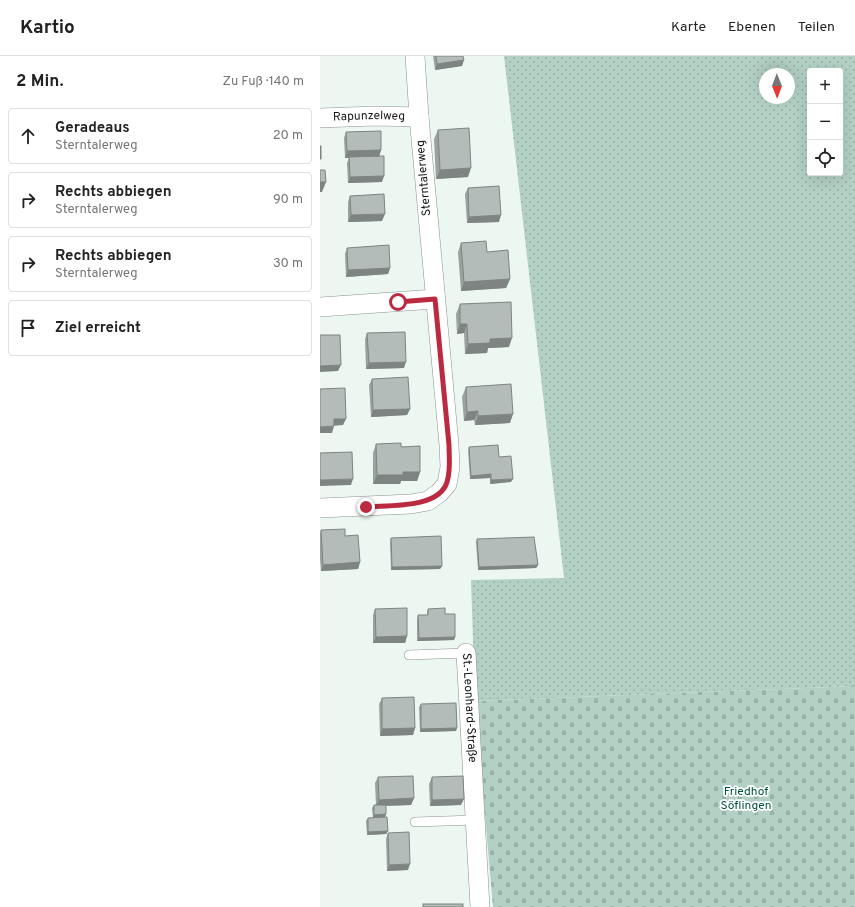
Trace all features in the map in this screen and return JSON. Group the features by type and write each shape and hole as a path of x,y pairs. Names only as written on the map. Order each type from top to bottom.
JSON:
{"street":[{"name":"Sterntalerweg","path":"320,508 411,504 428,501 440,493 447,484 450,467 449,445 419,117 415,56"},
{"name":"Rapunzelweg","path":"320,118 375,116 419,117"},
{"path":"320,307 435,299"},
{"name":"St.-Leonhard-Straße","path":"466,653 480,907"}],"lane":[{"name":"St.-Leonhard-Straße","path":"409,655 466,653"},
{"path":"414,822 475,820"}],"green space":[{"path":"504,56 855,56 855,686 475,701 471,580 564,578"},
{"name":"Friedhof Söflingen","path":"855,686 855,907 493,907 475,701"}],"building":[{"path":"436,56 463,56 464,60 437,64"},
{"path":"469,128 471,168 440,170 438,130"},
{"path":"381,131 381,150 347,151 346,132"},
{"path":"321,146 321,159 320,159"},
{"path":"384,156 384,176 350,177 349,157"},
{"path":"320,170 325,170 326,182 320,182"},
{"path":"499,186 501,215 469,217 468,188"},
{"path":"384,194 385,214 351,215 350,196"},
{"path":"486,241 487,252 508,250 510,279 464,282 461,243"},
{"path":"389,245 390,268 348,270 347,248"},
{"path":"511,302 512,338 490,339 490,343 468,344 467,324 460,324 460,304"},
{"path":"405,332 406,362 369,363 367,333"},
{"path":"320,335 340,335 341,365 320,366"},
{"path":"408,377 410,409 373,410 372,379"},
{"path":"511,384 513,414 478,416 478,411 467,412 466,387"},
{"path":"345,388 346,419 334,419 334,426 320,427 320,389"},
{"path":"401,443 401,447 420,446 420,472 403,472 403,475 377,475 376,444"},
{"path":"498,445 499,457 511,456 513,479 491,480 491,474 471,476 469,447"},
{"path":"352,452 353,479 320,480 320,453"},
{"path":"345,529 345,536 358,535 360,562 323,565 321,530"},
{"path":"441,536 442,566 392,567 391,538"},
{"path":"534,537 538,565 479,567 477,539"},
{"path":"407,608 407,636 376,637 375,609"},
{"path":"445,608 445,614 455,614 455,637 419,638 418,615 428,615 428,609"},
{"path":"414,697 415,728 382,729 382,698"},
{"path":"456,703 457,728 421,729 421,704"},
{"path":"413,776 414,798 379,800 378,777"},
{"path":"463,776 464,799 432,800 432,777"},
{"path":"374,805 386,805 386,814 374,815"},
{"path":"387,817 388,831 368,832 368,818"},
{"path":"409,832 410,864 389,865 388,833"},
{"path":"423,904 463,904 463,907 423,907"}],"route":[{"path":"366,507 411,504 428,501 440,493 447,484 450,467 435,299 398,302"}]}
